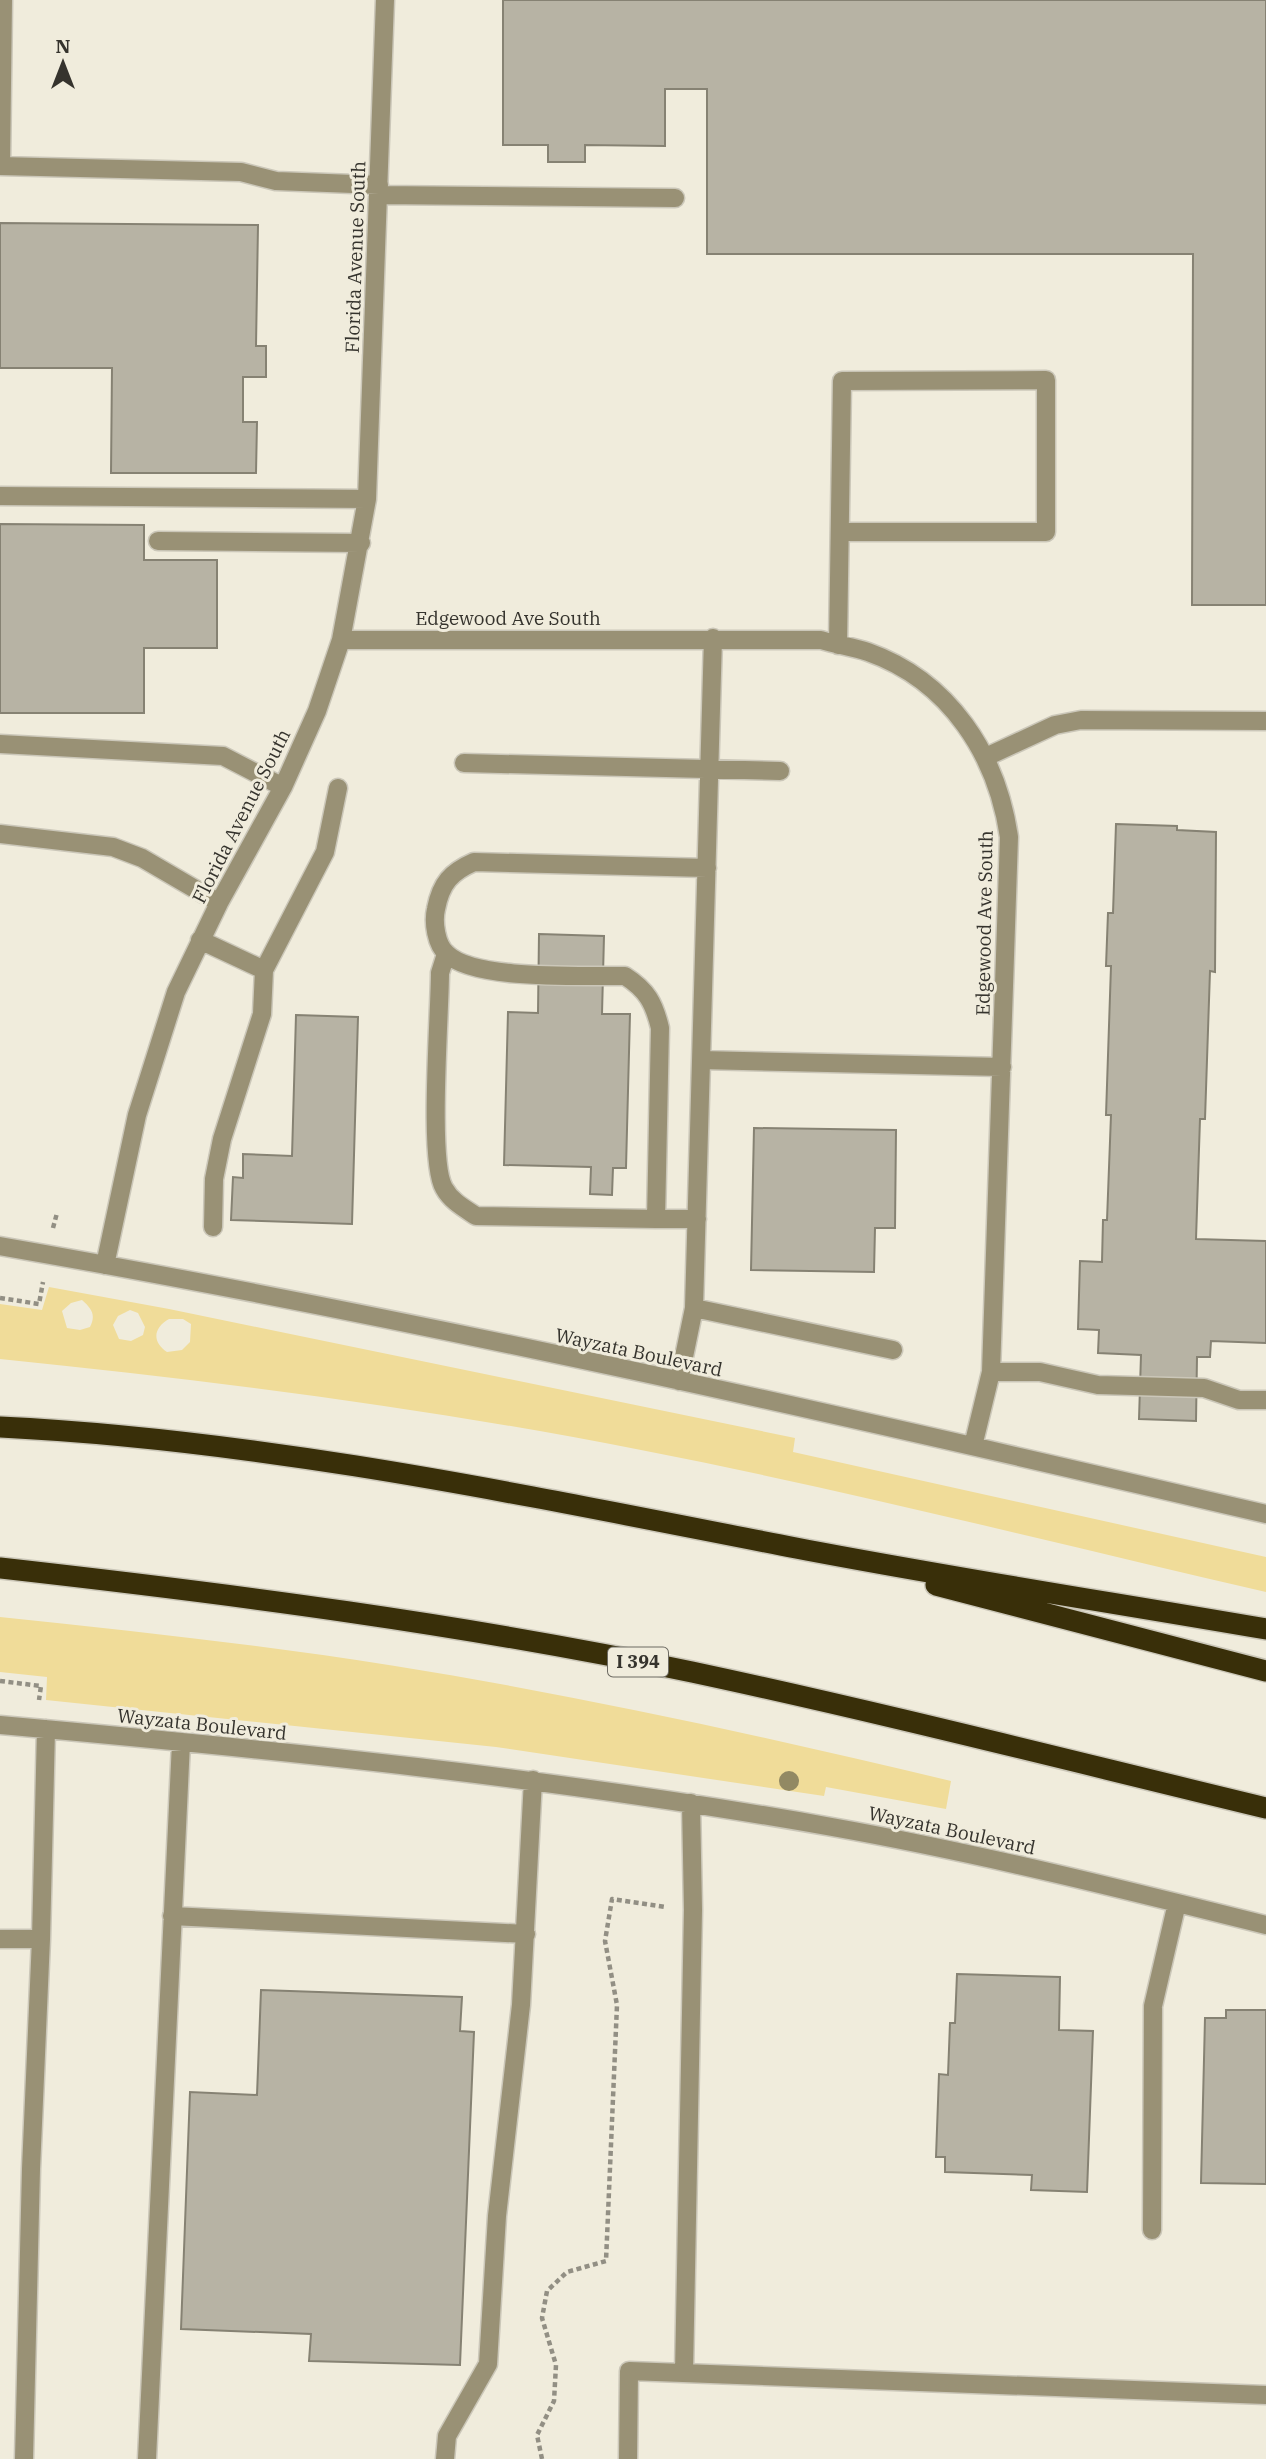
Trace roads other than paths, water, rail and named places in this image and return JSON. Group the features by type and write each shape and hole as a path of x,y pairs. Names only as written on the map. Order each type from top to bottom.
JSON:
{"highway":[{"path":"0,1427 111,1433 291,1457 565,1503 800,1549 1266,1629"},
{"path":"800,1549 1266,1671"},
{"name":"I 394","path":"0,1568 330,1608 521,1639 799,1696 1266,1808"}],"street":[{"path":"3,0 0,166 241,172 276,181 379,190 675,198"},
{"name":"Florida Avenue South","path":"105,1265 136,1115 176,992 219,903 283,787 317,711 341,640 367,499 385,0"},
{"path":"838,645 842,381 1046,380 1046,532 841,532"},
{"path":"0,496 367,499"},
{"path":"158,541 360,544"},
{"path":"679,1381 694,1308 713,638"},
{"name":"Edgewood Ave South","path":"341,640 821,640 868,652 917,679 965,724 998,781 1009,837 991,1372 973,1446"},
{"path":"986,757 1055,726 1081,720 1266,721"},
{"path":"0,744 223,756 283,787"},
{"path":"464,763 780,771"},
{"path":"213,1227 214,1179 222,1139 262,1014 264,970 325,852 338,788"},
{"path":"0,834 113,847 142,858 219,903"},
{"path":"656,1219 660,1028 654,1005 643,987 625,976 492,972 446,954 436,934 435,911 440,892 453,872 474,862 707,868"},
{"path":"200,940 264,970"},
{"path":"446,954 440,973 436,1156 444,1188 457,1204 476,1216 696,1219"},
{"path":"701,1060 1002,1067"},
{"name":"Wayzata Boulevard","path":"0,1246 679,1381 1266,1514"},
{"path":"694,1308 893,1350"},
{"path":"991,1372 1040,1372 1098,1385 1204,1388 1239,1400 1266,1400"},
{"name":"Wayzata Boulevard","path":"0,1725 533,1780 691,1803 989,1858 1266,1925"},
{"path":"24,2459 46,1729"},
{"path":"147,2459 181,1743"},
{"path":"445,2459 446,2436 488,2364 497,2216 521,2005 533,1780"},
{"path":"684,2373 693,1910 691,1803"},
{"path":"1152,2230 1153,2006 1177,1902"},
{"path":"172,1916 526,1934"},
{"path":"0,1939 41,1939"},
{"path":"628,2459 629,2371 1266,2395"}]}
